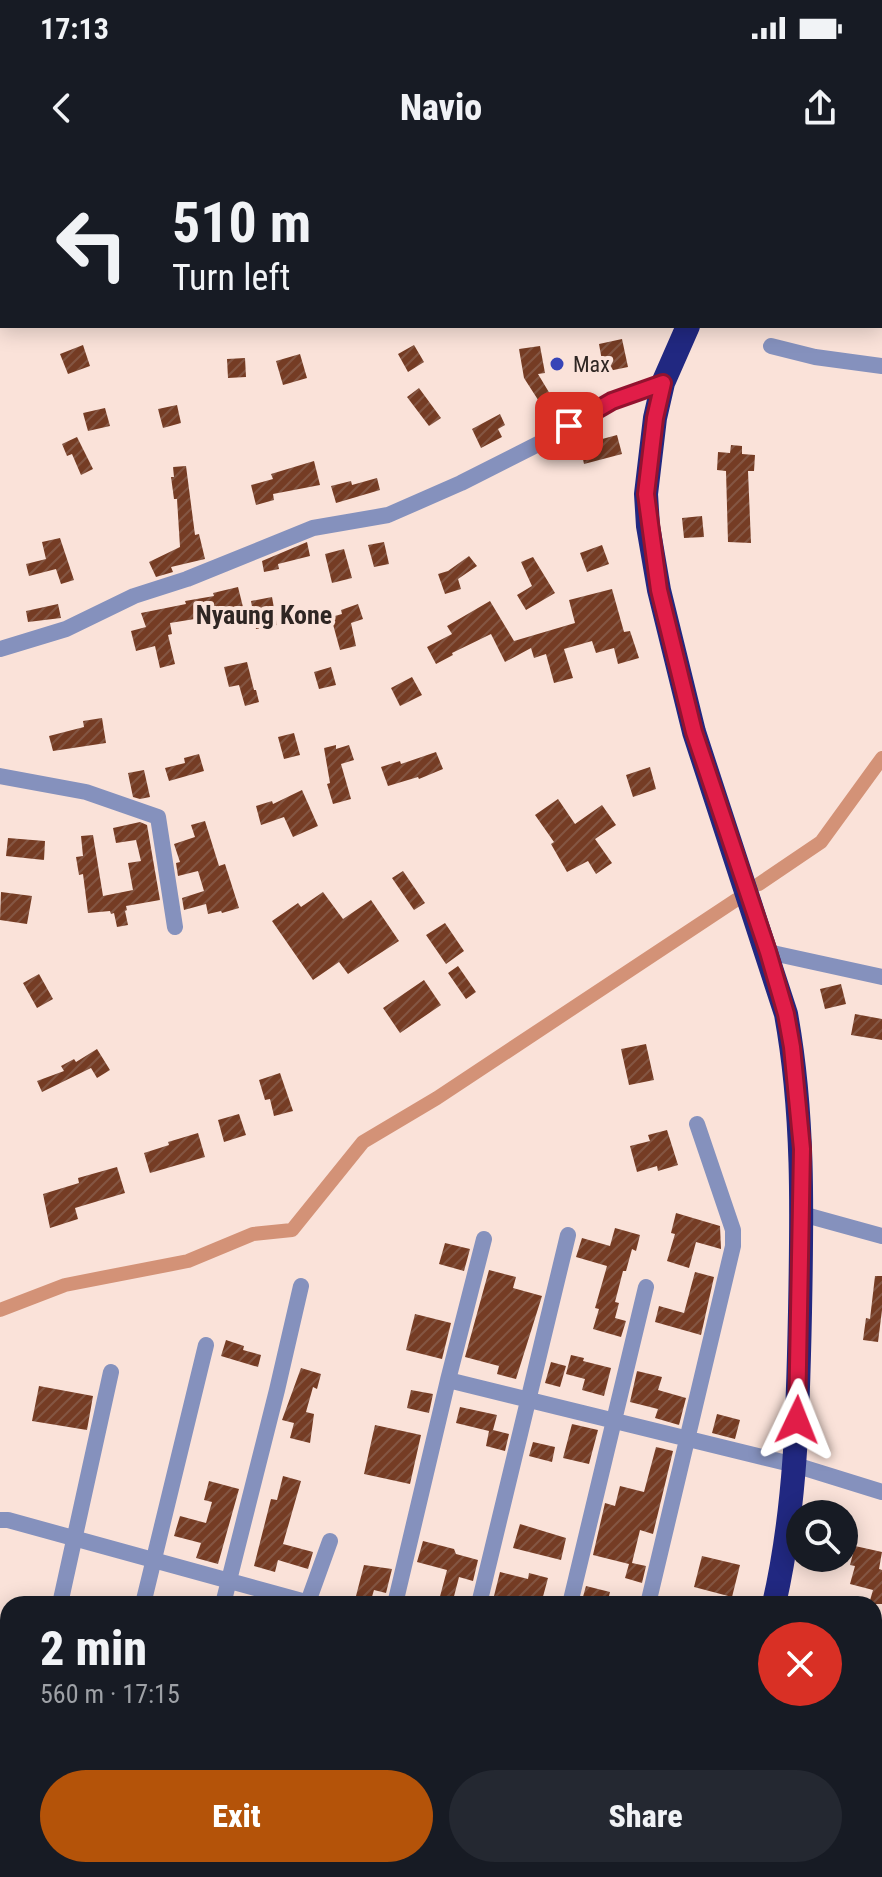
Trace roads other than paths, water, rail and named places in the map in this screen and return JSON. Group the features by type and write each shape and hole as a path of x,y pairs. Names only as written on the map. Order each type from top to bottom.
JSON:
{"highway":[{"path":"687,328 663,383 655,418 646,494 659,590 694,732 786,1014 802,1149 795,1465 776,1596"}],"street":[{"path":"771,346 815,357 882,366"},
{"path":"0,649 66,629 134,596 187,579 313,528 388,515 535,446 612,401 663,383"},
{"path":"0,776 86,792 158,817 175,927"},
{"path":"768,952 882,977"},
{"path":"650,1596 733,1246 733,1230 697,1124"},
{"path":"802,1214 882,1236"},
{"path":"481,1596 568,1235"},
{"path":"397,1596 484,1239"},
{"path":"225,1596 301,1286"},
{"path":"572,1596 646,1287"},
{"path":"145,1596 206,1345"},
{"path":"62,1596 111,1372"},
{"path":"448,1380 795,1465 882,1492"},
{"path":"0,1520 284,1596"},
{"path":"312,1596 330,1541"}],"waterway":[{"path":"759,884 821,842 882,758"},
{"path":"0,1310 65,1285 188,1261 253,1234 292,1230 363,1142 437,1098 736,900"}],"place":[{"name":"Max","path":"557,364"}],"district":[{"name":"Nyaung Kone","path":"264,615"}]}
